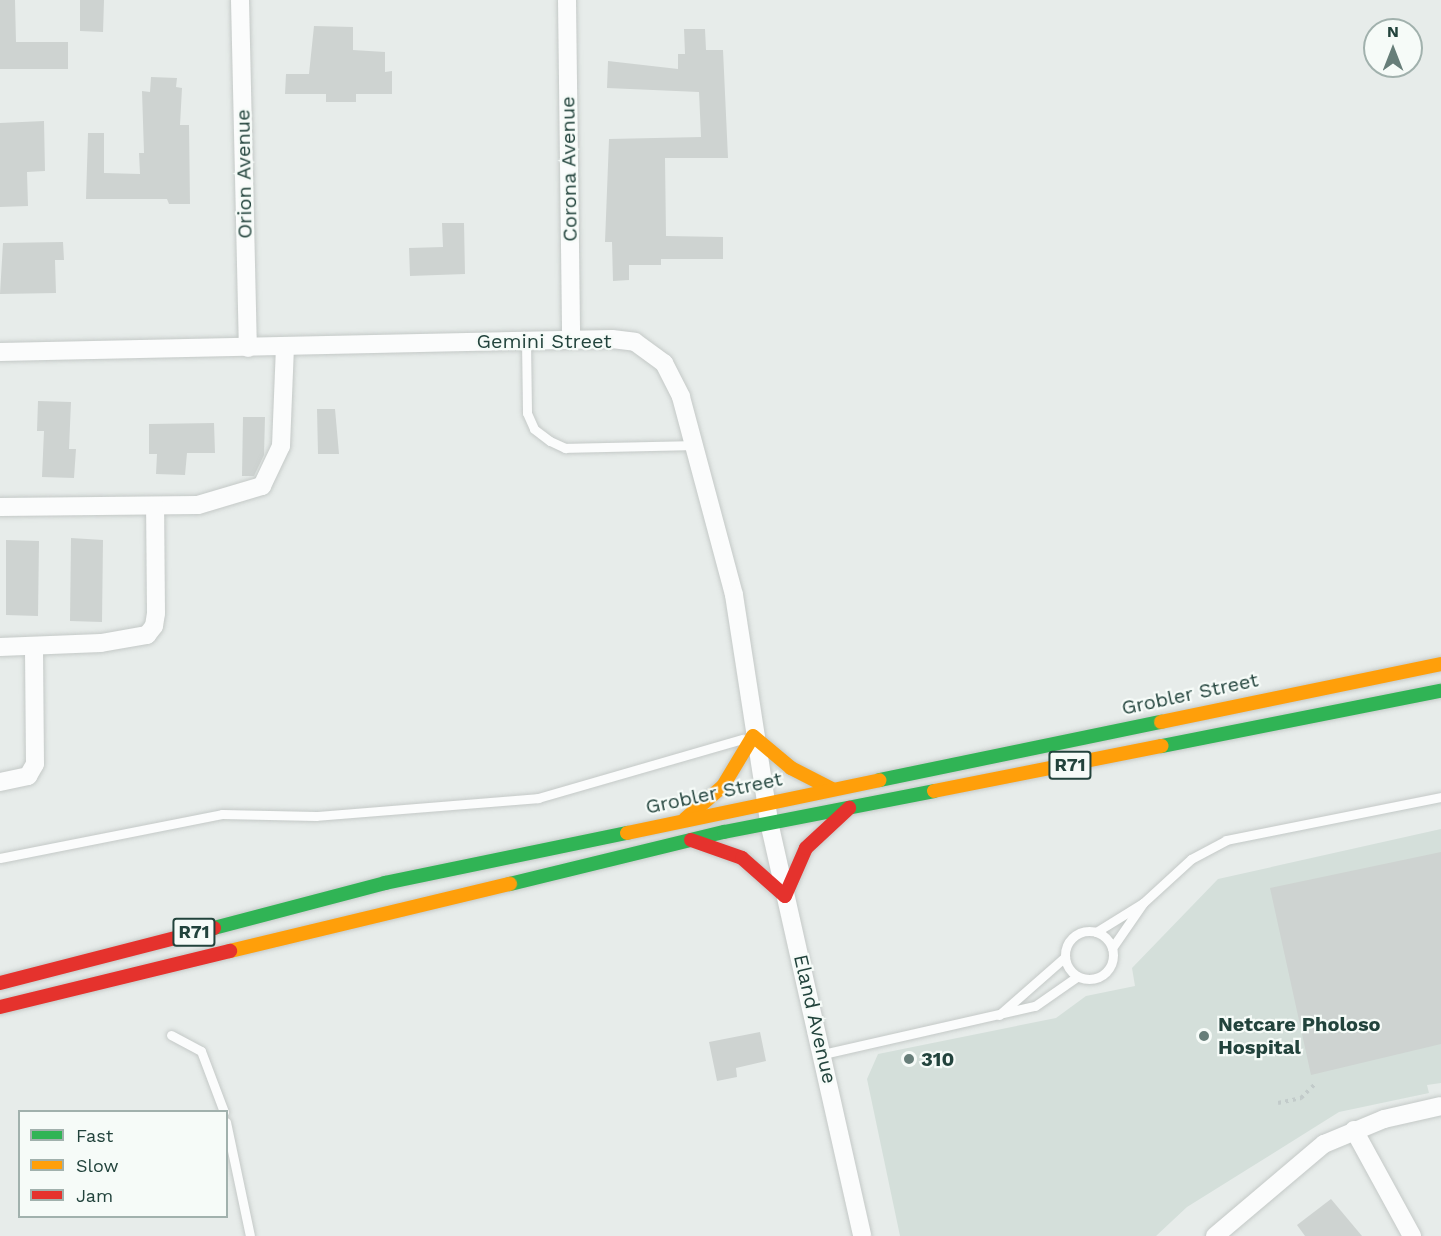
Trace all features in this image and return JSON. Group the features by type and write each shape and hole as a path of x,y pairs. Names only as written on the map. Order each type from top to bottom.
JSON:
{"main road":[{"name":"Grobler Street","path":"1,984 385,883 765,802 1441,664"},
{"name":"Grobler Street","path":"0,1006 769,822 1441,691"},
{"path":"683,820 723,786 753,736 791,768 832,789"},
{"path":"691,840 742,858 785,896 807,848 849,808"}],"street":[{"name":"Orion Avenue","path":"240,0 248,348"},
{"name":"Corona Avenue","path":"567,0 571,338"},
{"name":"Gemini Street","path":"0,352 248,348 571,338 634,342 664,363 675,379 734,595 753,736 765,802"},
{"path":"0,507 155,507 220,502 247,494 269,479 281,446 285,347"},
{"path":"0,647 137,640 147,635 154,626 156,613 155,507"},
{"path":"0,783 28,776 34,764 34,647"},
{"name":"Eland Avenue","path":"765,802 862,1236"},
{"path":"1215,1236 1310,1155 1354,1130 1441,1106"},
{"path":"1354,1130 1412,1236"}],"lane":[{"path":"526,340 527,413 534,429 550,441 565,448 693,445"},
{"path":"0,858 222,814 316,816 538,798 753,736"},
{"path":"997,1016 1065,957 1073,936 1096,932 1143,903 1183,866 1226,840 1441,797"},
{"path":"823,1054 997,1016 1047,1001 1078,976 1101,975 1111,964 1112,948 1143,903"},
{"path":"1096,932 1112,948"},
{"path":"1065,957 1078,976"},
{"path":"171,1035 201,1051 223,1110"},
{"path":"228,1132 250,1236"}],"path":[{"path":"1278,1103 1300,1098 1317,1083"}],"shaded area":[{"name":"Netcare Pholoso Hospital","path":"1441,829 1441,1083 1427,1085 1429,1093 1339,1112 1187,1207 1156,1236 900,1236 867,1079 878,1054 1056,1018 1086,996 1135,986 1132,968 1218,879"}],"building":[{"path":"0,0 15,0 16,42 68,42 68,69 0,69"},
{"path":"80,0 104,0 103,32 80,31"},
{"path":"314,26 353,27 353,50 385,52 385,72 392,71 392,94 356,94 356,102 326,102 326,94 285,94 286,74 309,74"},
{"path":"684,29 705,29 706,50 723,50 728,158 665,158 666,236 723,237 723,259 661,259 661,265 629,265 629,280 613,281 612,242 605,242 609,139 701,137 699,92 607,88 608,61 678,69 678,54 685,54"},
{"path":"151,77 177,78 176,87 182,88 180,125 189,125 190,204 169,204 167,199 86,199 88,133 104,133 104,173 140,174 139,153 144,153 142,91 150,92"},
{"path":"44,121 45,171 27,172 28,206 0,207 0,123"},
{"path":"442,223 464,223 465,274 410,276 409,248 443,247"},
{"path":"63,242 64,260 55,260 56,293 0,294 3,243"},
{"path":"38,401 71,402 69,449 76,449 74,478 42,477 44,431 37,431"},
{"path":"317,409 335,409 339,454 318,454"},
{"path":"243,417 265,417 264,455 254,476 242,476"},
{"path":"214,423 215,453 187,453 185,475 156,474 157,454 149,454 149,424"},
{"path":"71,538 103,540 102,622 70,621"},
{"path":"6,540 39,541 38,616 6,615"},
{"path":"1441,852 1441,1044 1311,1075 1270,888"},
{"path":"760,1032 766,1061 736,1068 737,1077 717,1081 709,1042"},
{"path":"1331,1199 1362,1236 1305,1236 1297,1225"}],"traffic: fast":[{"path":"1162,746 1441,691"},
{"path":"880,780 1161,722"},
{"path":"510,884 724,832 934,791"},
{"path":"214,928 385,883 627,833"}],"traffic: slow":[{"path":"1161,722 1441,664"},
{"path":"685,819 723,786 753,736 791,768 832,789"},
{"path":"934,791 1162,746"},
{"path":"627,833 880,780"},
{"path":"230,951 510,884"}],"traffic: jam":[{"path":"691,840 742,858 785,896 806,848 849,808"},
{"path":"0,983 214,928"},
{"path":"0,1007 230,951"}],"place":[{"name":"Netcare Pholoso Hospital","path":"1204,1036"},
{"name":"310","path":"909,1059"}]}
